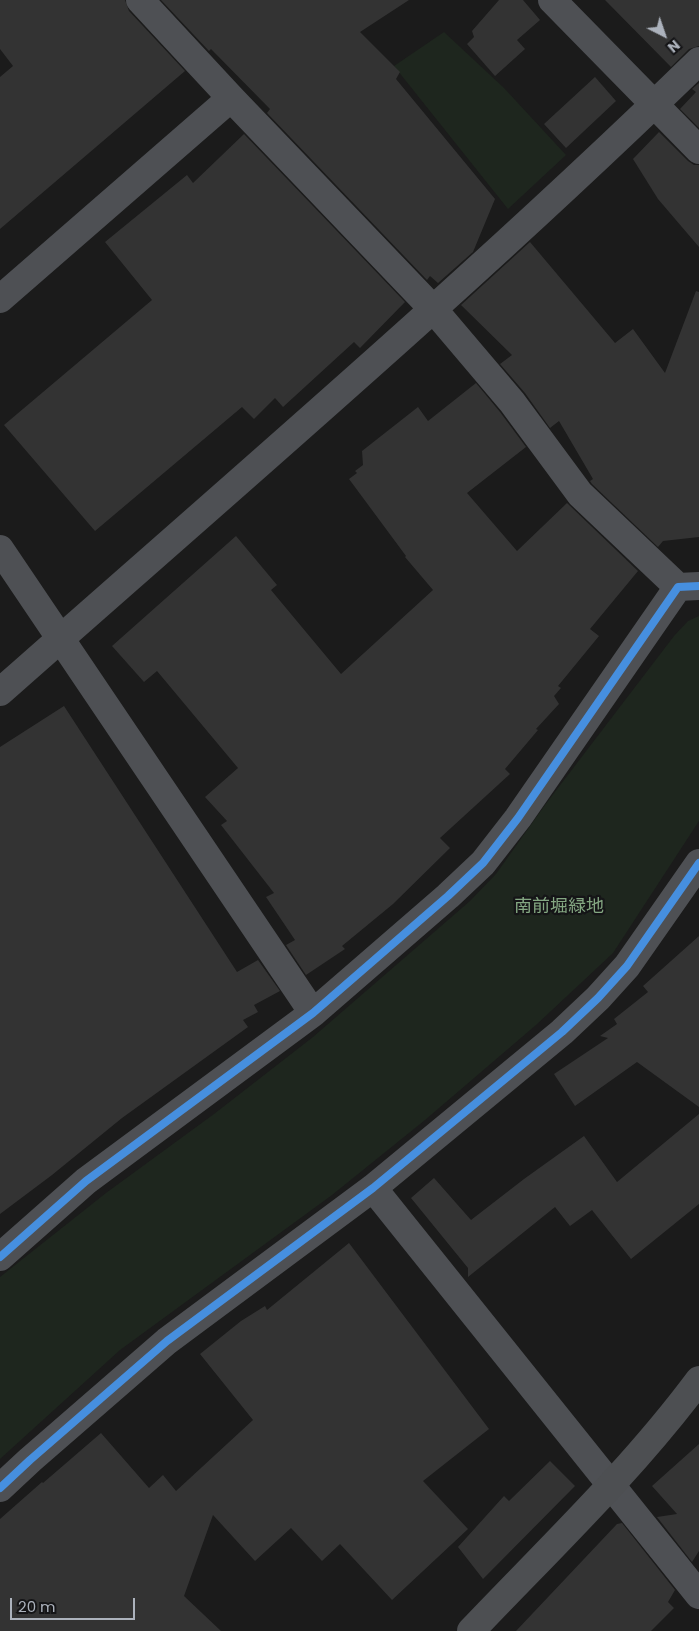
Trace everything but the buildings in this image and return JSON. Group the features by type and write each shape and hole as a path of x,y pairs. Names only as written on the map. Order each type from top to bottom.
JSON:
{"street":[{"path":"0,1256 86,1181 313,1012 448,896 483,863 688,586 580,494 512,402 434,310 140,0"},
{"path":"552,0 699,150"},
{"path":"0,692 434,310 699,61"},
{"path":"0,299 231,98"},
{"path":"0,549 313,1012"},
{"path":"0,1488 44,1447 167,1341 373,1188 562,1032 598,998 627,966 699,863"},
{"path":"373,1188 699,1595"},
{"path":"471,1631 611,1484 676,1410 699,1380"}],"green space":[{"path":"444,32 504,88 566,155 508,209 394,66"},
{"name":"南前堀緑地","path":"699,616 699,821 613,953 536,1025 425,1120 332,1195 120,1350 0,1459 0,1277 106,1193 214,1114 313,1037 470,901 496,874 545,805 674,636 688,621"}],"cycle path":[{"path":"0,1257 86,1181 313,1013 448,896 483,863 518,818 678,587 699,586"},
{"path":"0,1488 167,1341 373,1188 562,1032 598,998 627,966 699,863"}]}
